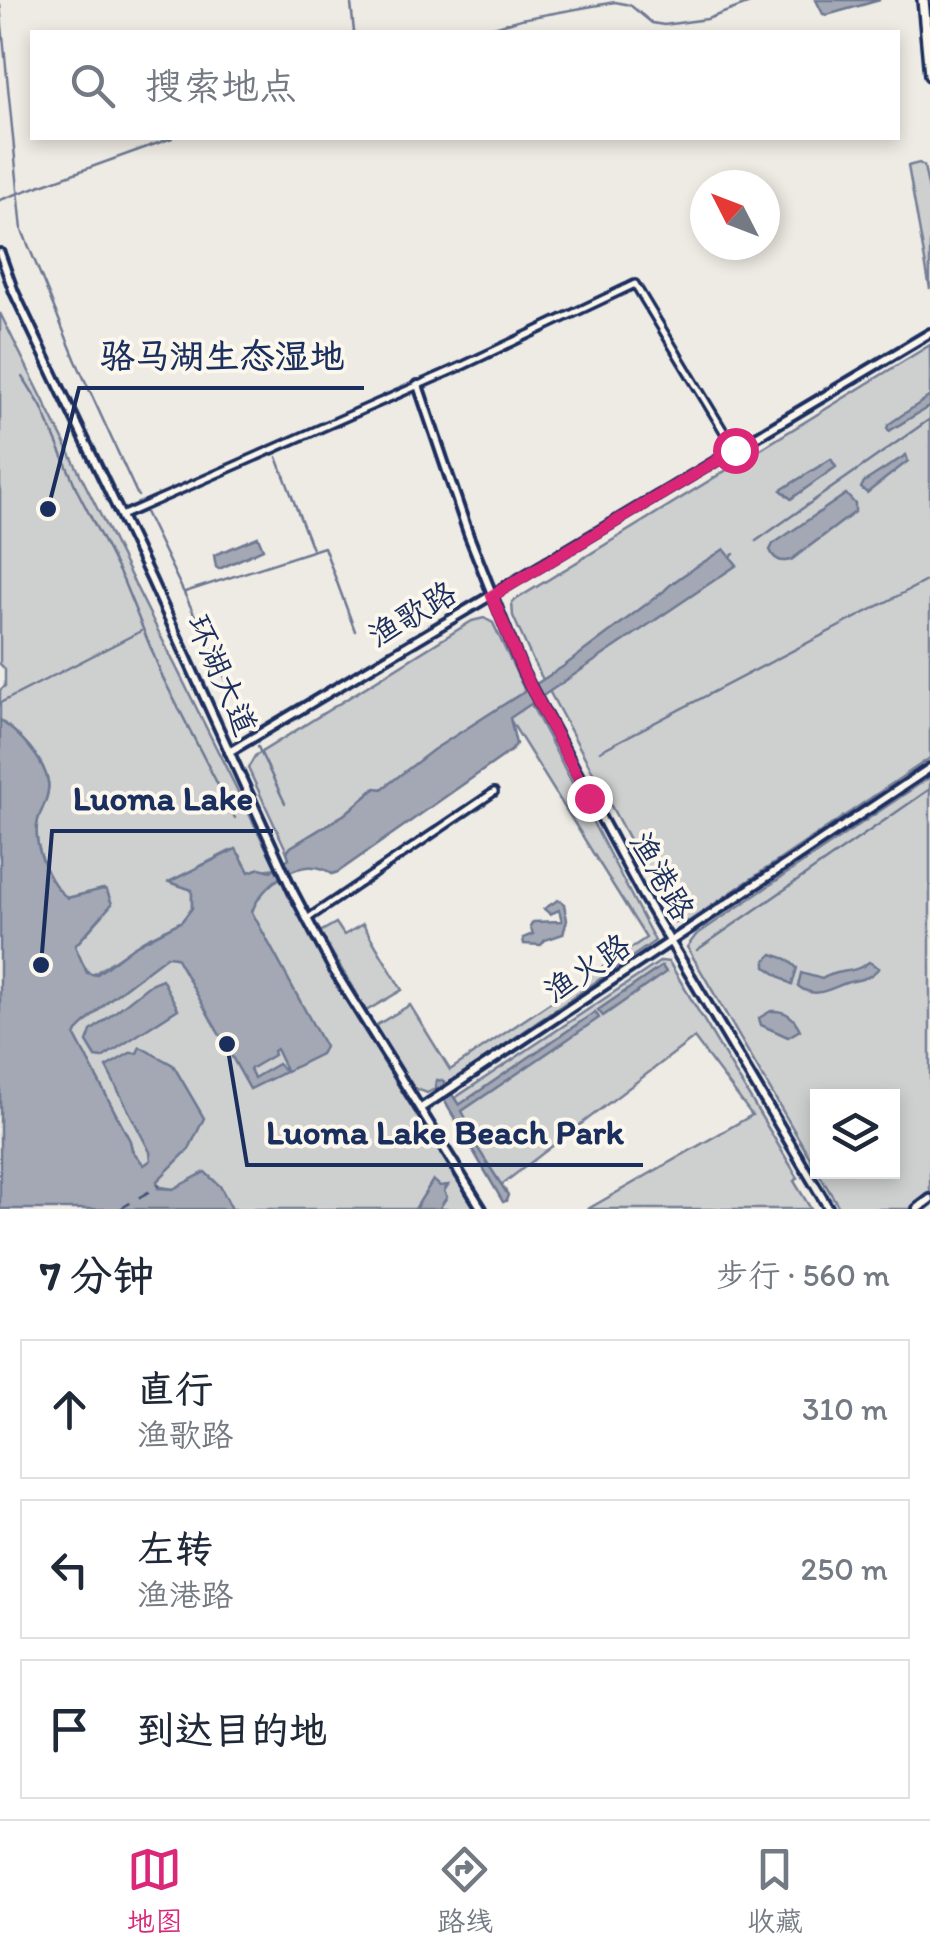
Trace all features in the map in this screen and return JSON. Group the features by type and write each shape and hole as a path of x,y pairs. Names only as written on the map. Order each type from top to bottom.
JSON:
{"highway":[{"path":"923,0 930,75"}],"street":[{"name":"环湖大道","path":"0,254 28,323 293,892 335,972 482,1209"},
{"path":"121,516 418,385 634,284 735,450"},
{"name":"渔歌路","path":"230,752 930,334"},
{"name":"渔港路","path":"418,385 492,596 523,672 671,943 829,1209"},
{"name":"渔火路","path":"421,1108 930,768"},
{"path":"308,919 494,792"},
{"path":"917,1209 930,1199"}],"shaded area":[{"path":"816,0 880,0 827,15"},
{"path":"908,166 924,166 930,196 930,289"},
{"path":"0,313 276,868 249,872 240,855 232,850 171,881 192,890 192,908 182,921 144,940 91,976 75,946 103,915 103,889 67,898 54,883 37,840 48,782 29,747 0,720 5,669 0,664"},
{"path":"930,345 930,758 689,921 674,923 533,661 513,616 512,602"},
{"path":"930,396 930,406 889,431 889,424"},
{"path":"906,455 908,461 867,493 861,488 864,482"},
{"path":"831,459 836,467 791,499 781,490"},
{"path":"846,494 855,504 855,512 791,560 781,561 774,556 770,550 773,544"},
{"path":"258,537 263,549 216,567 214,555"},
{"path":"724,549 737,565 510,718 516,744 512,750 338,872 297,869 264,891 252,912 325,1047 321,1054 287,1071 276,1049 274,1055 250,1069 254,1078 278,1064 286,1071 250,1089 176,957 167,956 109,1000 77,1031 75,1036 132,1150 144,1165 151,1160 150,1152 106,1067 137,1053 140,1047 173,1065 204,1118 189,1149 157,1181 158,1188 173,1189 205,1172 220,1186 232,1209 0,1209 0,720 29,747 48,782 37,840 54,883 68,898 103,889 112,904 75,946 87,973 96,975 133,947 182,921 192,908 192,890 169,882 236,849 249,872 260,868 271,871 289,858 287,852 291,847 564,666"},
{"path":"484,618 493,623 655,941 455,1079 427,1093 414,1088 375,1026 410,1005 450,1070 646,938 509,718 459,735 382,789 375,788 345,814 287,852 248,768 255,756 472,621"},
{"path":"930,777 930,1196 913,1209 840,1209 822,1179 900,1179 900,1089 810,1089 810,1158 687,947 696,935"},
{"path":"281,878 334,982 475,1209 184,1209 173,1189 156,1186 132,1150 75,1036 74,1014 143,957"},
{"path":"558,900 564,904 567,920 563,934 541,945 524,944 523,938 533,934 533,922 562,921 559,910 550,914 544,909"},
{"path":"336,923 344,935 363,924 402,990 366,1011 320,932"},
{"path":"772,954 797,968 792,985 766,967"},
{"path":"661,961 669,962 798,1178 794,1181 811,1209 588,1209 752,1115 694,1038 496,1189 446,1104"},
{"path":"869,962 879,968 865,978 821,992 798,986 801,973 822,979"},
{"path":"662,966 666,972 603,1016 598,1010"},
{"path":"162,979 178,1009 102,1058 96,1057 87,1042 91,1031"},
{"path":"771,1011 789,1015 800,1030 788,1037 761,1025 759,1018"},
{"path":"595,1012 599,1018 462,1111 471,1128 461,1128 435,1085 437,1080 443,1081 459,1105"},
{"path":"470,1136 508,1195 506,1201 503,1202 467,1140"},
{"path":"433,1180 440,1186 448,1185 444,1191 447,1197 439,1209 415,1209"}],"waterway":[{"path":"484,30 615,2 630,5 652,23 664,25 707,19 758,0"},
{"path":"351,4 354,30"},
{"path":"0,5 22,230 138,496"},
{"path":"0,200 166,140"},
{"path":"23,377 41,406 78,492 123,580 163,678 235,818"},
{"path":"756,541 930,419"},
{"path":"277,457 312,549"},
{"path":"144,510 253,736"},
{"path":"185,592 324,547 355,631"},
{"path":"730,557 734,554"},
{"path":"600,751 930,579"},
{"path":"0,703 141,631"},
{"path":"258,747 285,803"},
{"path":"697,950 930,789"}],"ferry route":[{"path":"120,1209 160,1185"}],"place":[{"name":"骆马湖生态湿地","path":"48,509"},
{"name":"Luoma Lake","path":"41,965"},
{"name":"Luoma Lake Beach Park","path":"227,1044"}],"route":[{"path":"589,798 523,672 492,596 735,450"}]}
